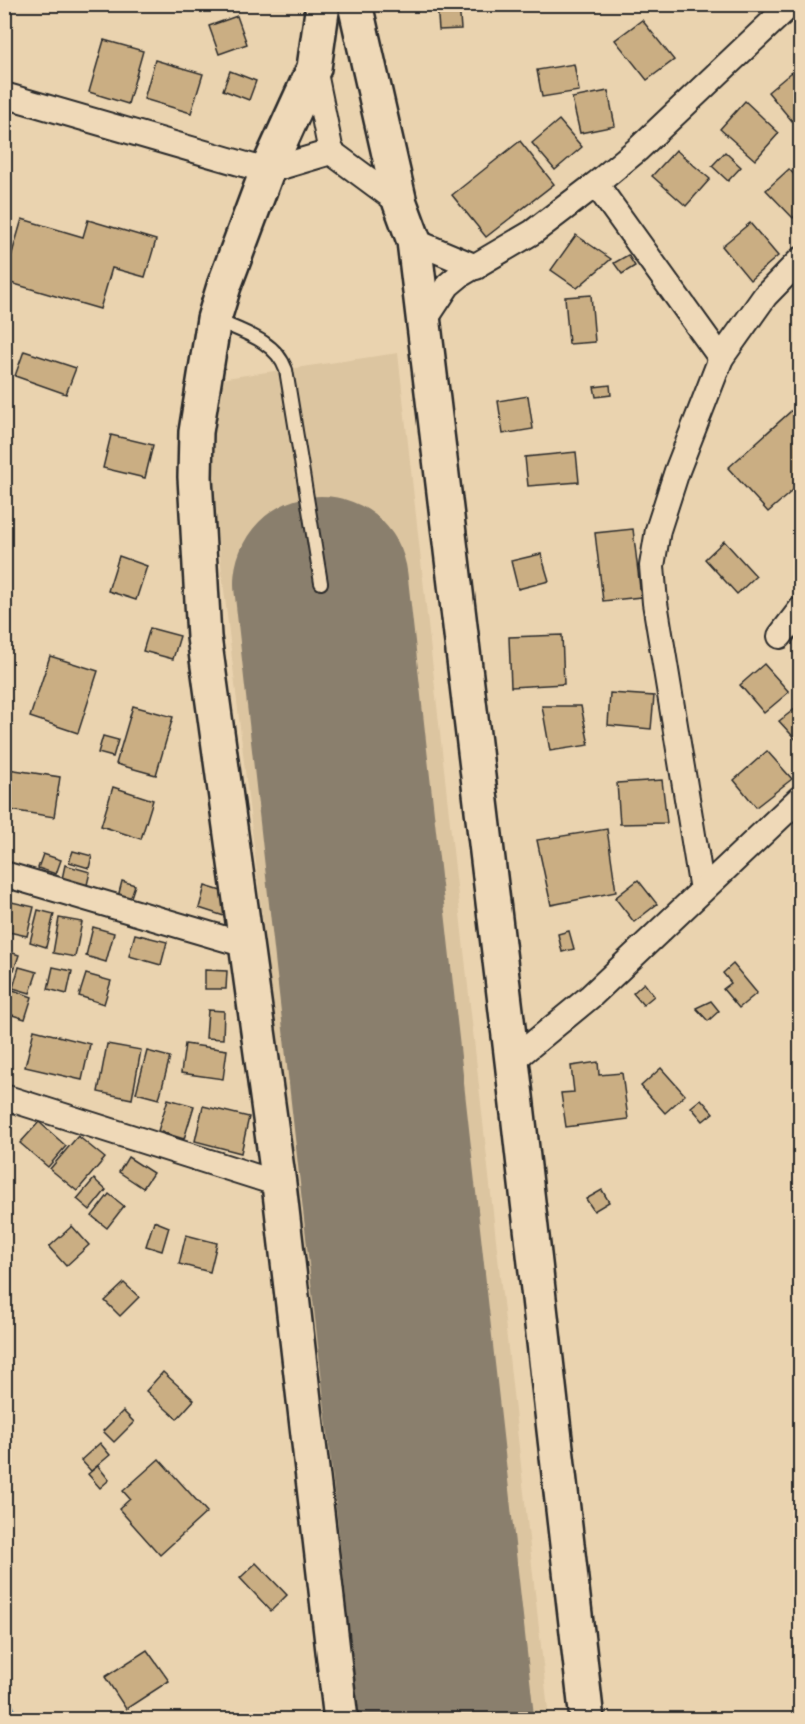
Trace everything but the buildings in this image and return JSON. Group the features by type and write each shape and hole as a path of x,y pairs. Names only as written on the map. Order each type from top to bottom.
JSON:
{"street":[{"path":"323,4 314,68 267,171 214,319 196,432 195,477 204,637 279,1184 337,1716"},
{"path":"423,322 448,285 460,275 533,232 596,184 637,150 791,4"},
{"path":"356,6 400,203 414,241 512,1061 587,1719"},
{"path":"314,68 331,152 400,203"},
{"path":"4,95 267,171 331,152"},
{"path":"596,184 721,358"},
{"path":"414,241 476,267"},
{"path":"702,890 655,603 652,566 658,530 677,471 721,358 765,296 801,260"},
{"path":"780,636 801,610"},
{"path":"512,1061 591,996 801,798"},
{"path":"4,874 246,945"},
{"path":"4,1097 279,1184"}],"lane":[{"path":"214,319 270,346 282,357 321,583"}],"shaded area":[{"path":"398,353 549,1719 350,1719 284,1106 215,512 210,403 215,391 226,378"}],"water":[{"path":"5,1691 20,1719 5,1719"}],"runway":[{"path":"321,583 447,1720"}]}
